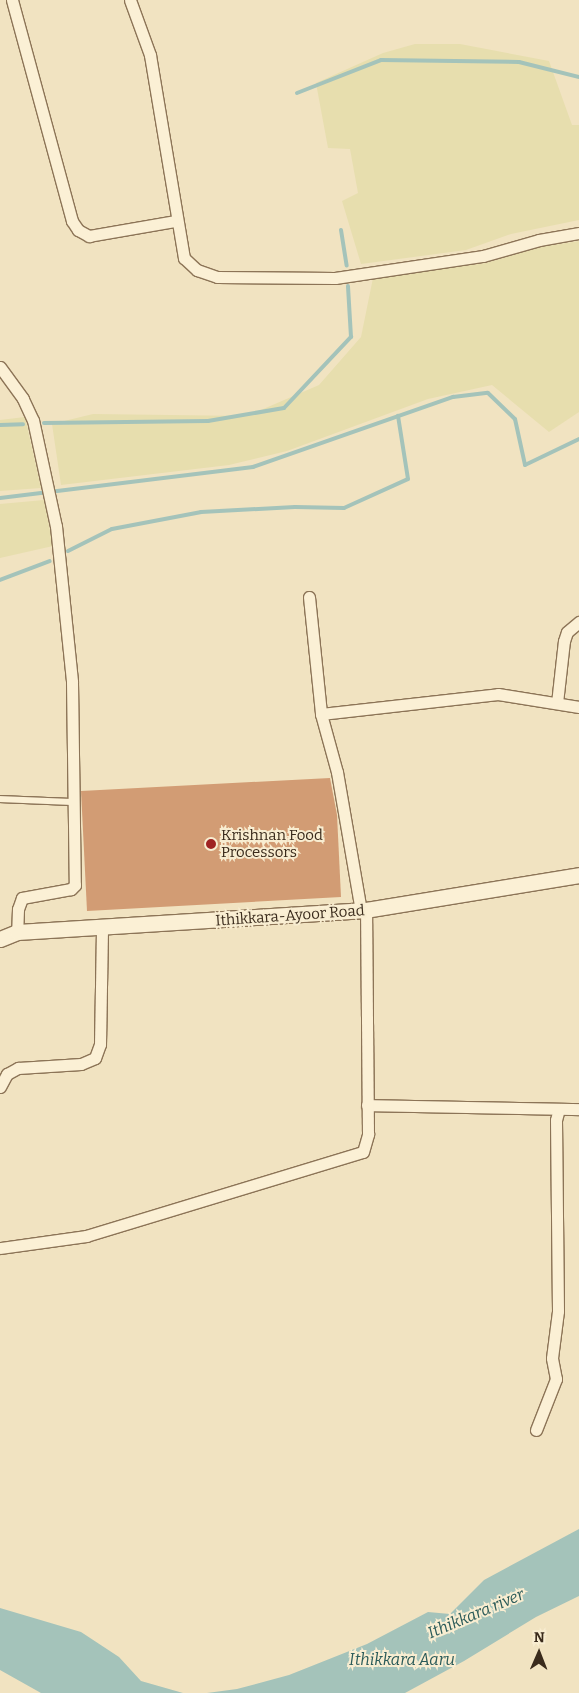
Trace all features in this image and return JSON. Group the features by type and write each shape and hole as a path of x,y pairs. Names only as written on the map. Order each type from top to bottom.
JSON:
{"main road":[{"name":"Ithikkara-Ayoor Road","path":"0,940 17,932 102,929 363,911 579,875"}],"street":[{"path":"12,0 72,221 78,230 89,236 175,222"},
{"path":"130,0 150,55 175,222 184,258 190,266 217,276 335,278 483,256 539,240 579,233"},
{"path":"0,367 23,399 33,420 56,526 72,682 75,885 71,889 22,898 18,909 17,932"},
{"path":"0,1248 86,1236 355,1157 367,1145 363,911 337,772 321,714 309,597"},
{"path":"557,703 564,641 567,632 579,622"},
{"path":"321,714 498,694 579,707"},
{"path":"0,1087 7,1074 18,1068 81,1064 95,1058 100,1044 102,929"},
{"path":"367,1105 579,1109"},
{"path":"536,1430 556,1379 552,1358 558,1311 556,1120 559,1109"}],"lane":[{"path":"0,799 74,802"}],"shaded area":[{"path":"415,44 460,44 549,61 572,125 579,125 579,220 511,234 466,250 361,264 342,201 358,193 350,149 328,148 316,83 383,53"},
{"path":"579,241 579,412 549,432 492,385 428,399 287,451 229,465 61,485 52,424 93,414 247,416 319,385 361,337 373,278 486,263 541,247"},
{"path":"25,417 41,488 0,491 0,420"},
{"path":"44,500 53,546 0,558 0,504"}],"water":[{"name":"Ithikkara Aaru","path":"579,1529 579,1596 536,1617 464,1661 405,1693 207,1693 237,1689 289,1675 367,1644 428,1612 450,1614 484,1580"},
{"path":"0,1608 81,1632 119,1657 141,1681 183,1693 41,1693 0,1670"}],"building":[{"name":"Krishnan Food Processors","path":"330,778 337,815 341,897 87,911 81,791"}],"waterway":[{"path":"297,93 381,60 519,62 579,77"},
{"path":"341,230 347,266"},
{"path":"44,423 208,421 284,408 351,337 348,286"},
{"path":"0,498 253,467 453,397 488,393 515,419 525,465 579,439"},
{"path":"68,551 112,529 201,512 295,507 344,508 408,479 398,416"},
{"path":"0,425 23,424"},
{"path":"0,580 50,561"}],"place":[{"name":"Krishnan Food Processors","path":"211,844"}],"water label":[{"name":"Ithikkara river","path":"476,1614"}]}
